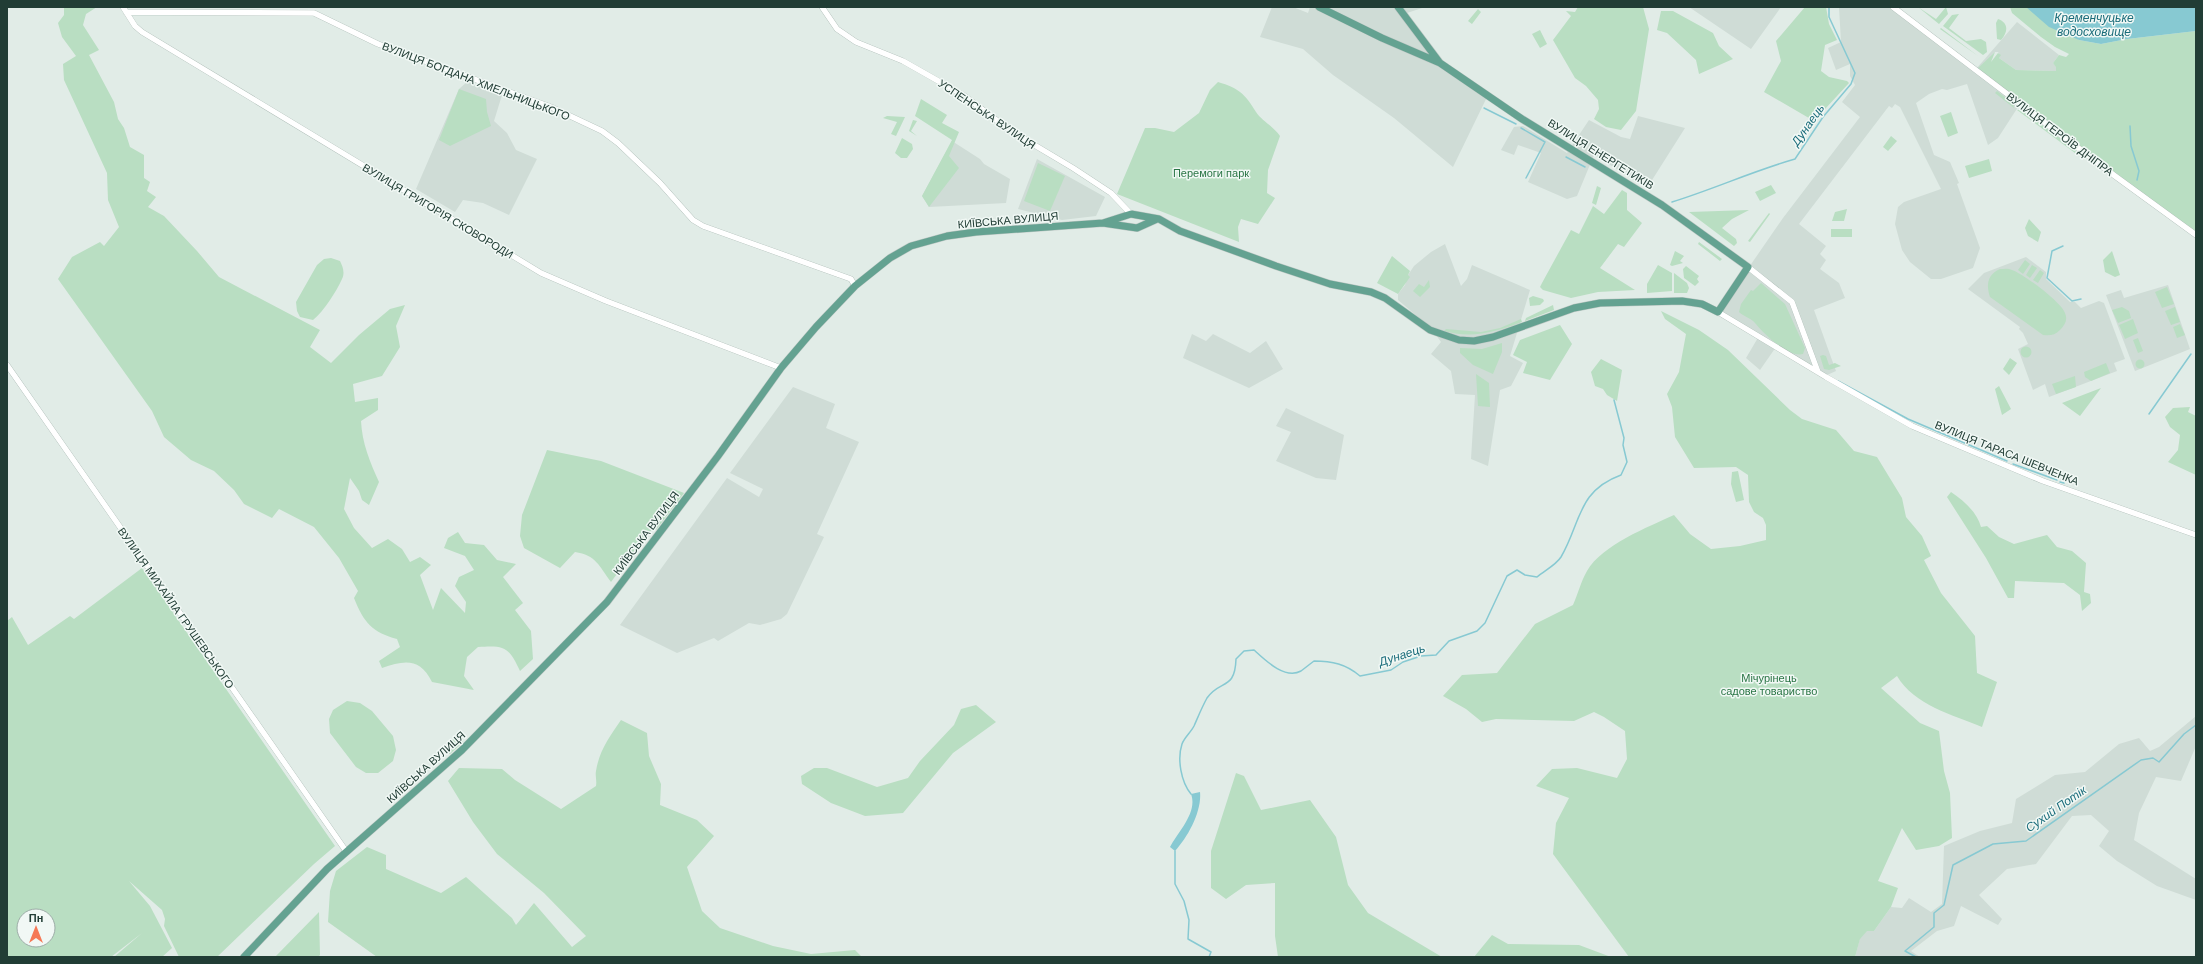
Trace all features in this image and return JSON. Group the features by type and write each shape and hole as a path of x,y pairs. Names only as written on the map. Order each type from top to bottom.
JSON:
{"main road":[{"name":"ВУЛИЦЯ ЕНЕРГЕТИКІВ","path":"1318,7 1388,41 1440,63 1522,119 1662,205 1748,267"},
{"name":"ВУЛИЦЯ ЕНЕРГЕТИКІВ","path":"1398,7 1440,63"},
{"path":"1131,214 1157,219"},
{"name":"КИЇВСЬКА ВУЛИЦЯ","path":"1103,223 1131,214"},
{"name":"КИЇВСЬКА ВУЛИЦЯ","path":"244,957 346,851 462,750 607,602 718,456 781,368 816,327 856,286 898,252 911,246 947,236 976,232 1103,223 1138,228 1157,219"},
{"name":"ВУЛИЦЯ ТАРАСА ШЕВЧЕНКА","path":"1157,219 1180,231 1330,284 1371,292 1385,298 1440,335 1474,341 1493,337 1574,308 1600,302 1682,301 1702,304 1718,312"},
{"path":"1718,312 1748,267"}],"street":[{"name":"УСПЕНСЬКА ВУЛИЦЯ","path":"822,7 837,29 856,42 902,60 963,95 1011,131 1074,168 1111,193 1131,214"},
{"name":"ВУЛИЦЯ ГЕРОЇВ ДНІПРА","path":"1893,7 2115,176 2196,235"},
{"name":"ВУЛИЦЯ БОГДАНА ХМЕЛЬНИЦЬКОГО","path":"125,10 314,13 378,44 551,107 602,131 618,143 660,183 693,220 703,226 851,279 856,286"},
{"name":"ВУЛИЦЯ ГРИГОРІЯ СКОВОРОДИ","path":"125,10 142,32 541,273 606,301 781,368"},
{"path":"1748,267 1792,302 1818,373"},
{"name":"ВУЛИЦЯ ТАРАСА ШЕВЧЕНКА","path":"1718,312 1818,373 1898,419 1979,455 2043,481 2196,535"},
{"name":"ВУЛИЦЯ МИХАЙЛА ГРУШЕВСЬКОГО","path":"7,365 346,851"}],"shaded area":[{"path":"1272,7 1293,7 1308,13 1310,7 1425,7 1404,14 1440,63 1488,95 1453,167 1394,118 1333,75 1303,49 1260,37"},
{"path":"1689,7 1781,7 1751,49"},
{"path":"1839,7 1893,7 1976,69 2017,22 2059,55 2053,63 2056,66 2056,71 2016,70 1999,58 2000,55 1998,52 1995,52 1988,60 2020,104 1998,138 1988,145 1967,84 1947,90 1942,89 1929,94 1916,103 1934,155 1950,162 1959,183 1957,184 1980,248 1973,268 1941,279 1931,279 1910,262 1902,250 1895,224 1898,207 1904,202 1941,189 1900,107 1895,104 1892,108 1889,106 1799,224 1826,246 1820,254 1826,260 1820,269 1839,283 1845,298 1814,310 1836,371 1827,375 1776,347 1760,370 1746,358 1759,336 1718,312 1783,218 1860,117 1842,102 1855,85 1850,76 1850,64 1836,70 1828,48 1841,42"},
{"path":"468,81 502,95 494,121 507,133 516,150 537,159 509,215 483,203 463,200 455,212 416,189 459,89"},
{"path":"1638,116 1685,128 1647,188 1594,155 1577,196 1567,199 1528,182 1541,153 1518,145 1514,155 1501,150 1514,127 1523,126 1567,153 1589,120 1621,137 1630,139"},
{"path":"952,141 980,159 984,164 1010,179 1006,203 929,207 922,196"},
{"path":"1037,159 1105,197 1096,216 1062,220 1018,209"},
{"path":"1445,244 1461,286 1467,279 1472,265 1530,290 1510,356 1523,363 1511,386 1500,390 1488,466 1471,459 1475,395 1455,394 1451,371 1431,354 1441,342 1431,328 1398,300 1398,294 1405,285 1408,275 1414,266 1431,252"},
{"path":"2026,257 2046,272 2046,279 2070,302 2075,302 2081,308 2099,301 2104,303 2125,359 2114,363 2117,371 2049,397 2045,384 2033,390 2018,349 2028,344 2023,333 2019,329 2020,327 1968,289 1984,273"},
{"path":"2168,285 2190,349 2135,371 2106,295 2121,290 2124,298"},
{"path":"1192,334 1206,341 1213,334 1250,353 1266,341 1283,369 1249,388 1183,358"},
{"path":"793,387 835,404 826,428 859,442 817,534 824,537 787,614 781,619 760,625 749,623 718,641 714,638 677,653 620,625 727,478 759,497 763,489 730,473"},
{"path":"1286,408 1344,435 1336,480 1316,478 1276,461 1291,432 1276,426"},
{"path":"2196,716 2196,746 2181,781 2156,777 2139,813 2134,840 2196,879 2196,900 2157,886 2117,861 2099,846 2109,831 2091,815 2072,816 2036,864 2007,869 1979,895 2002,919 1998,925 1961,906 1954,926 1937,931 1911,951 1920,957 1855,957 1860,938 1867,930 1874,931 1891,907 1902,908 1909,898 1931,912 1942,904 1944,846 1980,831 2012,823 2016,799 2055,775 2085,772 2119,744 2139,738 2150,751 2159,747"}],"green space":[{"path":"64,7 97,7 86,14 83,25 99,50 89,55 114,102 118,119 124,128 130,147 144,155 144,178 150,182 147,191 156,197 148,207 164,216 219,277 320,330 310,347 331,363 359,335 390,309 405,305 396,326 400,347 382,376 353,384 355,402 378,398 378,410 361,421 365,445 379,482 369,505 362,500 359,491 350,478 344,509 354,528 372,548 388,539 402,549 410,562 420,557 431,565 420,575 433,610 441,588 465,613 466,602 455,586 459,577 474,570 465,556 444,548 448,538 458,532 465,543 484,545 497,560 516,564 503,577 523,603 515,610 531,631 533,659 520,671 509,652 500,647 478,647 467,657 464,676 474,690 432,682 422,669 411,663 398,663 382,668 379,661 400,647 397,639 375,630 365,620 354,598 358,591 339,558 314,527 279,509 272,518 244,504 234,490 214,471 191,460 164,437 152,411 58,279 72,257 100,242 104,246 119,227 108,200 107,173 64,80 63,64 76,56 62,37 58,23 64,15"},
{"path":"1578,7 1643,7 1649,29 1636,111 1621,130 1606,127 1594,119 1599,109 1598,100 1586,86 1575,78 1553,40 1571,16 1566,11 1575,12"},
{"path":"1805,7 1826,7 1829,24 1837,40 1825,45 1821,71 1829,77 1847,81 1849,83 1814,121 1764,92 1781,61 1776,41"},
{"path":"1918,7 1936,19 1946,7 1948,14 1939,24"},
{"path":"2010,7 2026,7 2079,40 2101,44 2127,39 2196,31 2196,235 1977,69 1995,52 1991,62 1998,53 2001,55 1999,58 2016,70 2056,71 2056,67 2053,63 2059,55 2066,57 2069,54 2055,47 2041,37 2012,13"},
{"path":"1478,9 1481,12 1472,24 1468,21"},
{"path":"1661,11 1673,11 1713,33 1719,46 1733,59 1699,74 1696,60 1667,33 1657,30"},
{"path":"1959,14 1949,28 1966,41 1981,39 1986,42 1987,52 1983,55 1943,26 1952,15"},
{"path":"1998,19 2006,25 2005,34 2001,40 1997,39 1996,23"},
{"path":"1941,28 1978,56 1940,29"},
{"path":"1540,30 1547,44 1540,48 1532,34"},
{"name":"Перемоги парк","path":"1218,82 1241,92 1258,115 1280,136 1268,170 1267,193 1275,198 1258,224 1241,219 1238,227 1239,242 1117,194 1145,128 1155,128 1174,132 1199,113 1210,90"},
{"path":"459,89 486,99 487,112 491,126 450,146 439,140"},
{"path":"1997,91 2013,103 2014,108 1995,93"},
{"path":"921,99 947,115 942,123 959,132 949,156 959,168 929,207 922,196 952,140 915,116"},
{"path":"2017,110 2022,110 2076,150 2075,153"},
{"path":"1951,112 1958,133 1948,137 1940,116"},
{"path":"887,116 905,117 896,136 891,134 897,122 883,118"},
{"path":"913,120 917,121 911,131 917,136 909,131"},
{"path":"1891,136 1897,141 1888,151 1883,147"},
{"path":"902,138 912,144 913,149 907,158 901,158 895,153"},
{"path":"1989,159 1992,171 1969,178 1965,166"},
{"path":"1038,163 1065,176 1050,211 1024,201"},
{"path":"1771,185 1776,193 1760,201 1755,192"},
{"path":"1597,186 1601,188 1596,205 1592,203"},
{"path":"1622,190 1627,193 1627,210 1642,223 1624,247 1618,244 1600,268 1635,290 1598,292 1571,298 1543,290 1540,287 1571,230 1579,234 1593,206 1604,214"},
{"path":"1847,209 1844,221 1832,221 1835,212"},
{"path":"1749,210 1732,219 1722,228 1736,239 1737,243 1734,246 1689,212"},
{"path":"1769,213 1770,214 1750,242 1748,241"},
{"path":"2029,219 2041,232 2038,242 2028,236 2025,228"},
{"path":"1831,229 1852,229 1852,237 1831,237"},
{"path":"1699,242 1722,259 1720,261 1698,244"},
{"path":"1675,251 1684,256 1680,261 1683,263 1672,266 1670,265"},
{"path":"2112,251 2120,275 2115,277 2105,272 2103,260"},
{"path":"1392,256 1410,271 1408,275 1410,277 1398,294 1377,283"},
{"path":"331,258 340,261 343,268 342,279 333,295 313,320 300,317 297,311 296,302 317,265 324,259"},
{"path":"2025,260 2030,264 2023,274 2018,270"},
{"path":"1658,265 1672,273 1672,291 1647,293 1647,284"},
{"path":"2032,265 2037,268 2030,278 2026,275"},
{"path":"1686,266 1699,276 1697,279 1699,282 1695,286 1684,278 1683,269"},
{"path":"2000,269 2009,269 2025,277 2042,289 2062,308 2065,313 2066,320 2065,324 2060,330 2052,335 2043,335 1990,297 1988,284 1990,277"},
{"path":"2040,270 2044,273 2038,283 2033,280"},
{"path":"1674,273 1687,283 1689,288 1687,293 1674,293"},
{"path":"1429,280 1430,287 1420,297 1413,291 1419,284 1424,287"},
{"path":"1761,283 1785,304 1805,348 1803,354 1797,354 1783,349 1764,333 1753,321 1739,312 1741,304 1751,290 1753,291"},
{"path":"2167,287 2174,304 2162,308 2155,292"},
{"path":"1533,296 1543,299 1544,301 1540,305 1530,306 1529,298"},
{"path":"1553,305 1554,310 1525,321 1526,318"},
{"path":"2122,307 2129,311 2131,318 2118,323 2112,310"},
{"path":"2175,307 2180,322 2171,325 2165,311"},
{"name":"Мічурінець садове товариство","path":"1661,311 1699,330 1728,350 1790,410 1802,419 1836,430 1854,451 1877,457 1902,498 1906,517 1922,536 1931,556 1924,560 1941,593 1975,636 1977,673 1997,682 1982,727 1924,702 1913,695 1897,676 1881,688 1920,723 1939,731 1944,771 1950,793 1952,838 1939,846 1916,850 1902,828 1878,881 1898,888 1891,907 1874,931 1867,931 1860,939 1855,957 1629,957 1553,854 1556,823 1569,798 1536,786 1552,769 1577,768 1617,778 1627,759 1625,731 1594,712 1574,721 1496,719 1482,722 1466,709 1443,696 1462,675 1497,673 1535,624 1573,605 1587,571 1603,553 1639,531 1674,515 1690,534 1711,549 1740,546 1766,540 1766,525 1763,518 1754,512 1749,502 1748,475 1736,467 1694,468 1675,437 1672,407 1667,394 1679,372 1686,334 1665,319"},
{"path":"1521,319 1522,322 1484,333 1465,334 1444,331 1446,329 1481,332 1500,328"},
{"path":"2133,319 2138,333 2125,339 2119,325"},
{"path":"2180,324 2185,335 2177,338 2173,327"},
{"path":"1560,325 1572,344 1550,380 1523,373 1527,362 1513,355 1520,340"},
{"path":"2138,338 2143,351 2138,353 2133,340"},
{"path":"1502,343 1502,352 1493,374 1473,365 1460,353 1460,348 1482,349"},
{"path":"2026,346 2030,348 2032,352 2030,356 2026,358 2022,356 2020,352 2022,348"},
{"path":"1820,356 1826,356 1829,365 1835,363 1841,366 1829,370 1824,369"},
{"path":"2010,358 2017,363 2009,375 2003,369"},
{"path":"1601,359 1622,370 1617,401 1607,395 1603,389 1595,386 1591,372"},
{"path":"2138,360 2142,360 2144,364 2142,368 2138,368 2136,366 2136,362"},
{"path":"2106,363 2110,373 2091,381 2085,377 2084,372"},
{"path":"1476,374 1489,383 1490,407 1478,406"},
{"path":"2075,376 2076,387 2056,394 2052,384"},
{"path":"1999,386 2011,409 2002,415 1995,389"},
{"path":"2101,388 2080,416 2062,403"},
{"path":"2190,407 2188,412 2196,416 2196,475 2168,462 2178,450 2180,435 2170,427 2165,417 2173,408"},
{"path":"547,450 601,461 684,493 656,530 653,528 643,540 640,538 637,540 640,543 611,582 596,562 582,553 575,552 560,568 524,548 520,536 522,515"},
{"path":"1738,471 1744,500 1736,502 1731,484 1732,472"},
{"path":"1951,492 1969,507 1976,516 1981,527 1987,526 1999,537 2014,544 2047,535 2057,547 2072,551 2086,563 2084,592 2090,594 2091,603 2082,611 2080,595 2064,583 2015,581 2014,598 2008,598 1986,558 1947,497"},
{"path":"142,568 335,846 314,864 217,957 179,957 164,926 165,919 162,910 129,881 150,906 172,948 162,957 114,957 142,933 111,957 7,957 7,621 12,617 28,645 70,616 74,619"},
{"path":"347,701 360,703 372,711 393,736 396,750 393,761 378,773 366,773 356,767 330,733 329,719 333,710"},
{"path":"976,705 996,722 953,753 903,813 865,816 831,803 802,784 801,776 814,768 827,768 877,787 908,778 920,761 954,725 961,709"},
{"path":"621,720 647,733 649,756 661,784 660,805 697,820 714,836 687,867 702,911 720,928 773,946 811,954 855,950 862,957 377,957 328,922 330,891 336,871 367,847 386,855 386,869 441,893 466,877 512,918 516,925 534,903 572,947 586,936 544,893 497,854 473,822 448,781 459,768 502,769 515,780 561,809 596,786 597,764 606,744"},
{"path":"458,734 463,735 463,742 450,754 447,753 445,748"},
{"path":"1236,773 1244,776 1261,810 1310,800 1336,837 1348,885 1368,913 1442,957 1278,957 1275,936 1275,883 1246,885 1226,899 1211,888 1211,851"},
{"path":"319,912 320,955 318,957 275,957"},
{"path":"1492,935 1508,944 1579,945 1611,957 1474,957"}],"water":[{"name":"Кременчуцьке водосховище","path":"2026,7 2196,7 2196,31 2127,39 2101,44 2079,40 2049,27"},
{"path":"1200,792 1199,807 1193,823 1185,839 1175,851 1170,847 1190,815 1192,808 1191,794"}],"waterway":[{"name":"Дунаець","path":"1672,202 1795,159 1823,117 1851,84 1855,73 1829,17 1829,7"},
{"path":"1484,108 1516,124"},
{"path":"2130,126 2131,146 2139,171 2137,180"},
{"path":"1521,128 1545,142 1526,178"},
{"path":"1566,157 1585,167"},
{"path":"2063,246 2052,251 2047,278 2072,301 2081,299"},
{"path":"2149,414 2191,354"},
{"path":"1838,381 1908,419 2007,461"},
{"name":"Дунаець","path":"1191,794 1182,777 1180,763 1182,744 1194,726 1207,698 1217,688 1230,680 1233,676 1236,659 1244,651 1254,650 1276,668 1288,673 1301,671 1314,661 1338,664 1360,676 1391,670 1403,662 1421,656 1436,655 1449,641 1477,631 1485,623 1507,576 1517,570 1525,575 1537,577 1556,563 1568,544 1582,509 1588,499 1596,490 1607,482 1621,475 1627,462 1623,445 1624,438 1614,400"},
{"path":"2013,464 2057,480"},
{"path":"2060,482 2064,483"},
{"name":"Сухий Потік","path":"1916,957 1905,951 1934,927 1934,913 1944,905 1953,865 1993,844 2026,841 2141,760 2153,758 2159,762 2184,734 2196,725"},
{"name":"Дунаець","path":"1175,851 1175,884 1184,901 1189,920 1188,939 1211,952 1209,957"}]}
